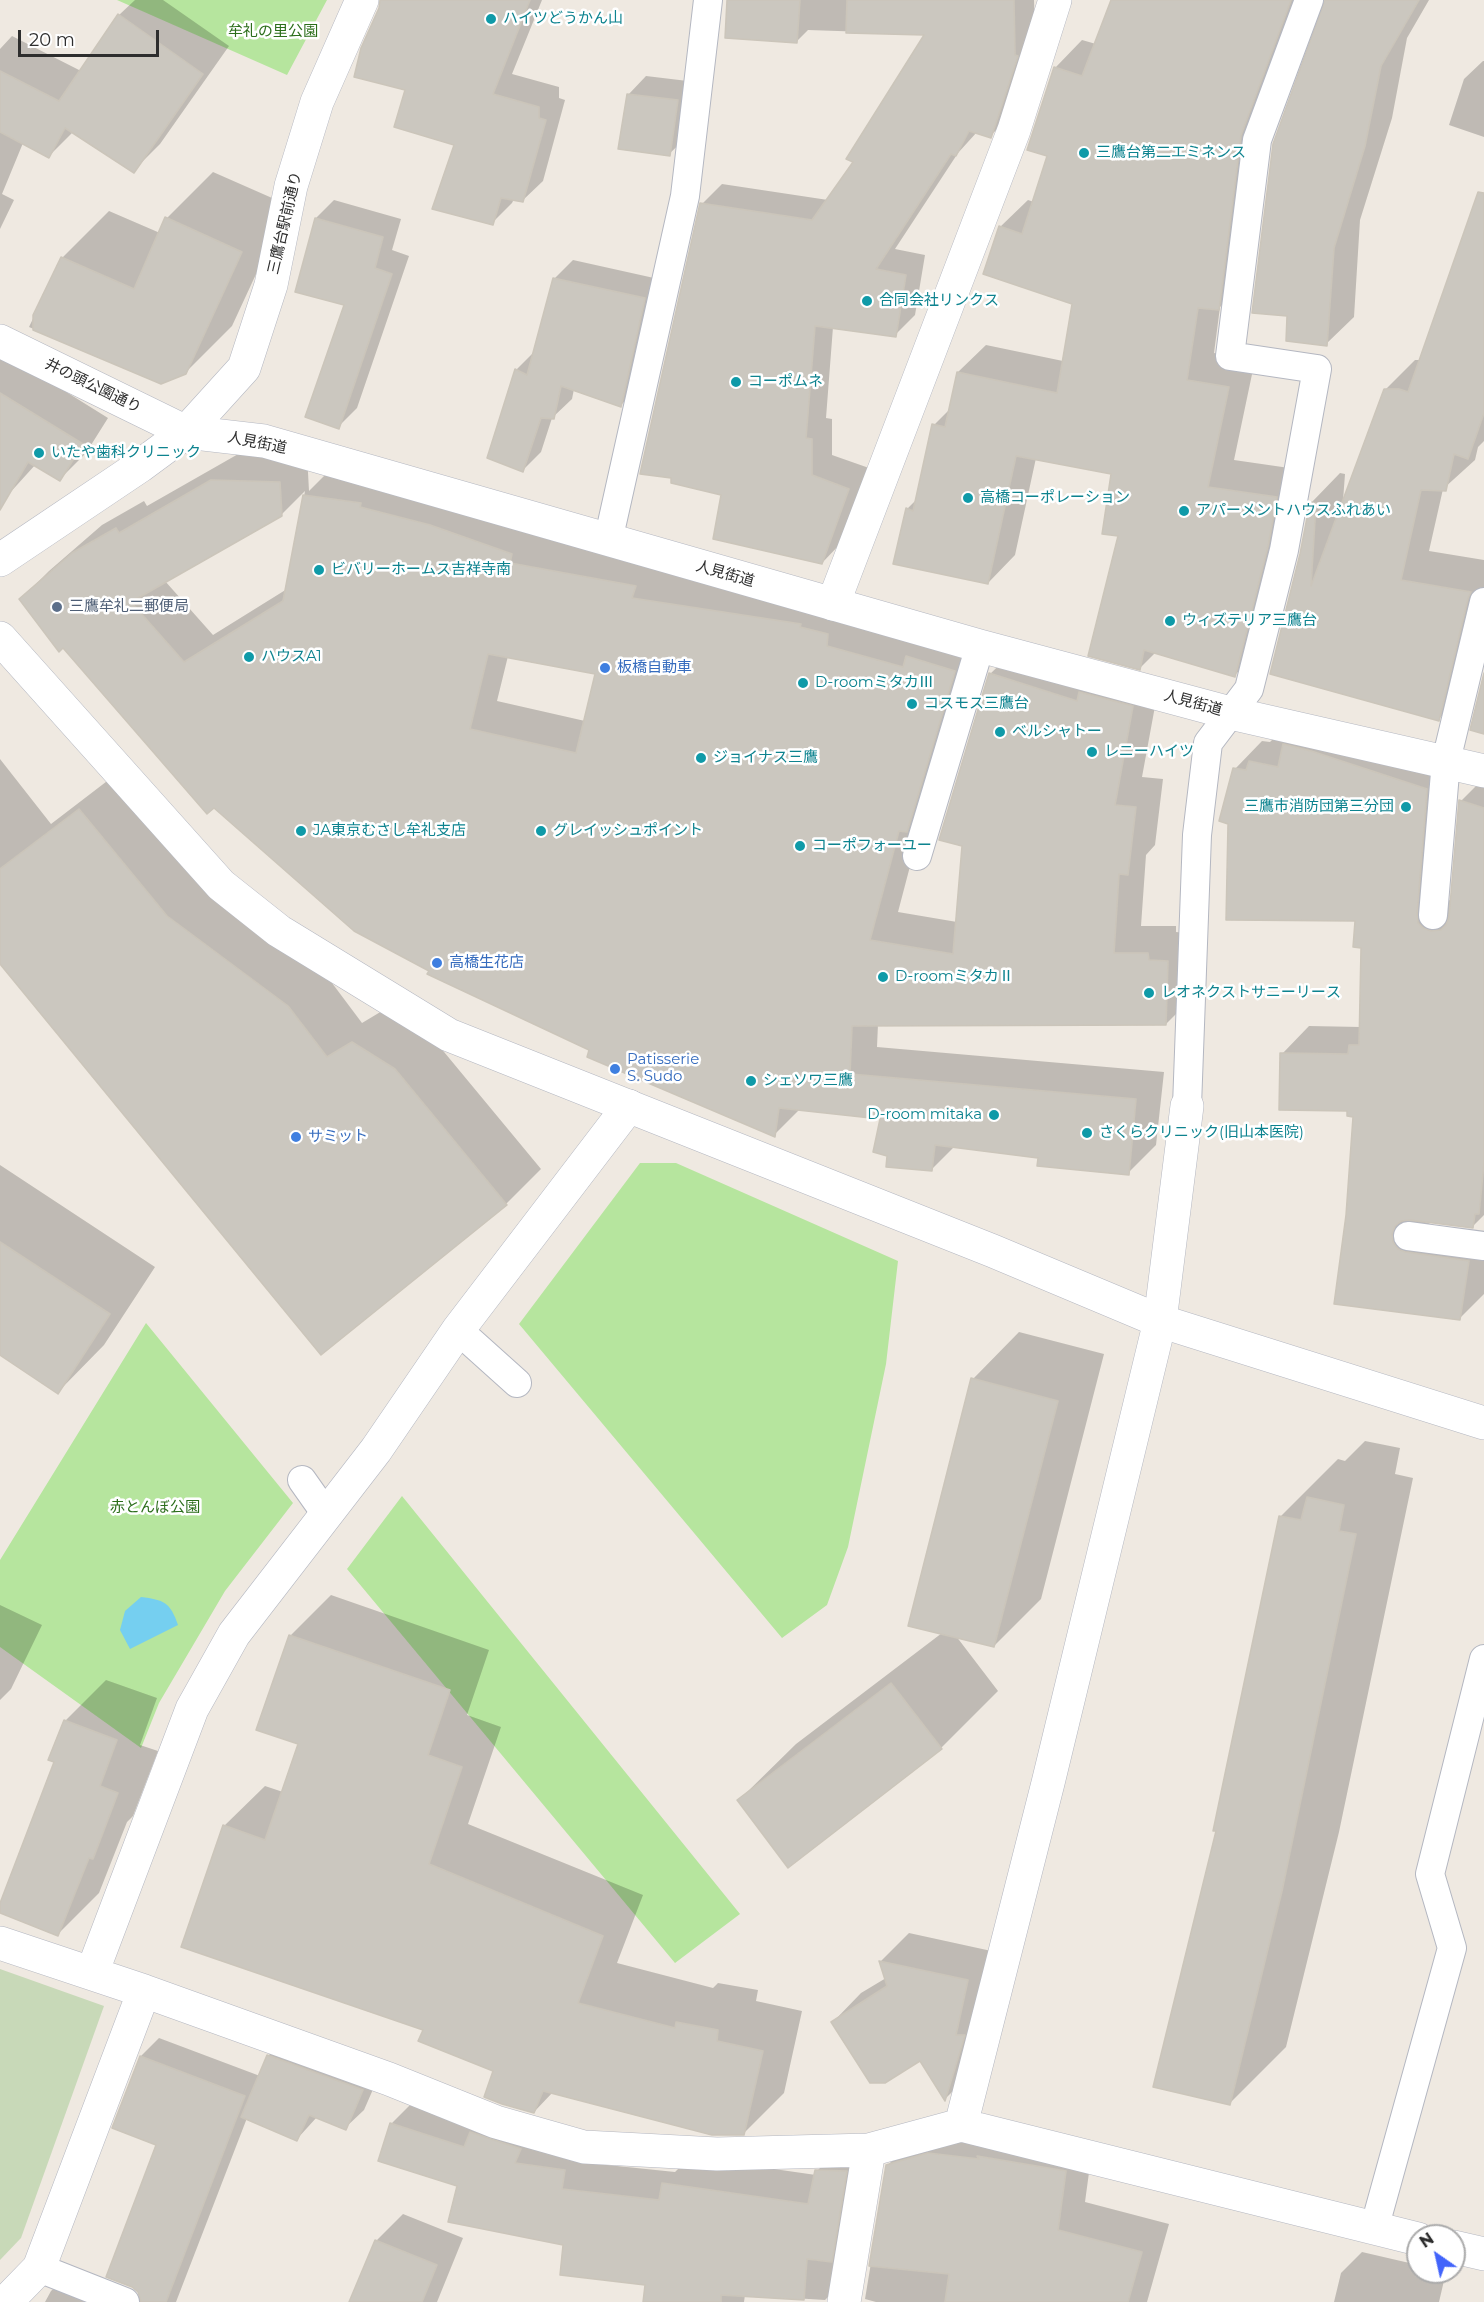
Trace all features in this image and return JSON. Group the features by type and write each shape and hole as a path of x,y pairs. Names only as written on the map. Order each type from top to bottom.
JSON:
{"street":[{"name":"三鷹台駅前通り","path":"186,432 244,368 271,285 291,186 317,102 362,0"},
{"path":"833,604 1014,130 1055,0"},
{"name":"井の頭公園通り","path":"0,341 186,432"},
{"name":"人見街道","path":"186,432 264,441 980,646 1230,713 1484,771"},
{"path":"0,560 140,466 186,432"},
{"path":"0,638 221,885 279,930 449,1035 993,1251 1160,1321 1484,1423"},
{"path":"92,1973 192,1709 234,1634 376,1450 458,1330 629,1106"},
{"path":"961,2125 1048,1783 1160,1321 1187,1106"},
{"path":"0,1943 144,1991 388,2079 496,2122 584,2147 717,2154 869,2150 961,2125 1406,2236"},
{"path":"6,2302 39,2268 144,1991"},
{"path":"844,2302 869,2150"},
{"path":"1466,2250 1484,2254"}],"lane":[{"path":"608,541 685,196 708,0"},
{"path":"1187,1106 1197,835 1208,743 1250,689 1284,550 1317,369 1230,356 1257,140 1309,0"},
{"path":"1433,915 1446,761 1484,602"},
{"path":"917,856 980,646"},
{"path":"1407,1236 1484,1246"},
{"path":"458,1330 517,1383"},
{"path":"302,1480 326,1514"},
{"path":"1374,2229 1452,1948 1430,1874 1484,1659"},
{"path":"39,2268 125,2302"}],"green space":[{"name":"牟礼の里公園","path":"117,0 327,0 287,75"},
{"path":"640,1163 676,1163 898,1261 886,1364 848,1547 827,1605 782,1638 519,1324"},
{"name":"赤とんぼ公園","path":"146,1323 293,1503 225,1591 159,1703 141,1748 0,1647 0,1560"},
{"path":"402,1496 740,1914 675,1963 347,1569"},
{"path":"0,1969 104,2006 21,2238 0,2260"}],"water":[{"path":"141,1597 161,1601 169,1607 178,1625 130,1649 120,1630 125,1611"}],"building":[{"path":"380,0 530,0 493,94 539,107 539,118 546,120 523,202 501,198 493,225 432,209 454,145 394,127 405,90 354,77 361,48 379,8"},
{"path":"727,0 800,0 797,43 725,38"},
{"path":"847,0 1014,0 1015,55 1018,56 991,138 969,131 956,156 951,154 876,269 906,275 896,337 815,326 806,438 812,439 812,475 849,489 822,564 713,539 721,495 671,483 671,478 640,474 700,203 812,220 853,162 846,159 924,35 846,33"},
{"path":"1111,0 1291,0 1241,135 1219,310 1198,308 1187,380 1229,387 1208,487 1277,497 1268,546 1235,677 1144,650 1140,670 1088,656 1118,536 1102,534 1111,474 1016,456 988,584 893,564 906,508 913,511 932,424 945,427 957,372 1057,393 1072,304 983,274 999,226 1022,234 1047,156 1027,150 1054,67 1082,76"},
{"path":"1325,0 1419,0 1381,66 1365,146 1334,248 1327,346 1286,341 1287,316 1252,313 1273,144"},
{"path":"118,14 203,74 134,173 65,128 49,158 0,132 0,71 59,101"},
{"path":"627,94 678,100 670,156 618,149"},
{"path":"1478,192 1484,193 1484,413 1468,459 1454,454 1446,491 1421,490 1401,580 1471,592 1439,721 1270,674 1300,554 1310,502 1316,503 1311,586 1384,389 1399,389 1408,392"},
{"path":"165,217 242,252 186,374 161,384 33,330 33,315 61,257 134,289"},
{"path":"315,218 383,237 375,268 392,274 339,429 305,417 344,305 295,292"},
{"path":"553,278 645,298 621,407 561,386 554,419 541,418 523,472 487,458 515,369 527,375"},
{"name":"いたや歯科クリニック","path":"0,393 83,444 60,481 28,462 0,510"},
{"path":"211,480 280,482 282,516 131,602 184,662 283,601 303,495 361,503 360,507 430,525 512,554 510,563 636,586 632,598 801,624 800,627 828,634 827,646 903,667 906,656 955,671 907,832 899,831 870,940 953,954 962,846 939,840 989,673 1077,701 1079,692 1133,706 1115,805 1136,807 1128,875 1119,874 1114,953 1148,953 1149,960 1168,961 1166,1025 852,1026 850,1074 1136,1099 1129,1175 1037,1166 1038,1158 935,1145 932,1171 886,1167 887,1156 873,1152 880,1119 779,1108 775,1137 587,1057 589,1050 427,974 429,971 354,931 214,808 207,814 63,648 59,652 19,599 72,553 116,528 119,533","holes":["488,654 595,674 576,753 470,729"]},
{"path":"1484,673 1484,734 1470,730"},
{"path":"1283,744 1427,789 1417,914 1418,923 1431,931 1441,930 1449,917 1459,800 1484,808 1484,1163 1479,1214 1475,1214 1473,1228 1410,1220 1401,1221 1395,1226 1392,1234 1393,1242 1398,1249 1405,1252 1469,1261 1460,1320 1334,1304 1346,1215 1353,1117 1347,1116 1347,1111 1279,1110 1280,1053 1348,1054 1349,1045 1359,1045 1361,948 1353,947 1355,921 1226,920 1228,824 1219,821 1233,768 1246,770 1249,761 1278,767"},
{"name":"サミット","path":"79,809 167,916 288,1006 327,1057 352,1042 395,1069 507,1205 321,1355 0,964 0,869"},
{"path":"0,1242 110,1314 58,1394 0,1355"},
{"path":"971,1378 1058,1401 994,1647 908,1626"},
{"path":"1307,1497 1344,1505 1339,1531 1356,1534 1282,1891 1230,2105 1153,2087 1216,1831 1213,1831 1279,1516 1301,1520"},
{"path":"289,1635 450,1690 428,1755 462,1767 429,1864 603,1936 578,2003 675,2028 676,2022 718,2030 717,2041 763,2051 744,2135 712,2135 543,2091 534,2113 502,2104 484,2097 493,2071 418,2041 423,2030 181,1947 223,1825 265,1840 298,1744 256,1730"},
{"path":"891,1683 942,1749 788,1868 737,1800"},
{"path":"64,1720 117,1740 100,1786 118,1793 93,1859 89,1858 58,1936 0,1913 0,1903 54,1762 48,1760"},
{"path":"879,1961 968,1980 956,2035 965,2035 945,2101 920,2061 885,2083 870,2083 831,2022 887,1986"},
{"path":"267,2055 363,2090 346,2130 309,2115 297,2141 241,2117"},
{"path":"140,2056 245,2096 166,2302 141,2302 138,2292 132,2287 106,2277 156,2145 112,2128"},
{"path":"390,2123 464,2147 470,2132 521,2149 515,2163 565,2170 562,2189 659,2200 662,2183 808,2204 815,2170 847,2171 832,2262 807,2259 804,2300 721,2295 721,2302 643,2302 645,2285 560,2275 563,2245 448,2222 457,2186 378,2161"},
{"path":"928,2153 979,2159 977,2156 1066,2171 1058,2230 1142,2252 1128,2302 945,2302 949,2274 869,2266 886,2165"},
{"path":"375,2240 437,2265 422,2302 349,2302"}],"place":[{"name":"ハイツどうかん山","path":"491,19"},
{"name":"三鷹台第二エミネンス","path":"1084,153"},
{"name":"合同会社リンクス","path":"867,301"},
{"name":"コーポムネ","path":"736,382"},
{"name":"いたや歯科クリニック","path":"39,453"},
{"name":"高橋コーポレーション","path":"968,498"},
{"name":"アパーメントハウスふれあい","path":"1184,511"},
{"name":"ビバリーホームス吉祥寺南","path":"319,570"},
{"name":"三鷹牟礼二郵便局","path":"57,607"},
{"name":"ウィズテリア三鷹台","path":"1170,621"},
{"name":"ハウスA1","path":"249,657"},
{"name":"板橋自動車","path":"605,668"},
{"name":"D-roomミタカⅢ","path":"803,683"},
{"name":"コスモス三鷹台","path":"912,704"},
{"name":"ベルシャトー","path":"1000,732"},
{"name":"レニーハイツ","path":"1092,752"},
{"name":"ジョイナス三鷹","path":"701,758"},
{"name":"三鷹市消防団第三分団","path":"1406,807"},
{"name":"JA東京むさし牟礼支店","path":"301,831"},
{"name":"グレイッシュポイント","path":"541,831"},
{"name":"コーポフォーユー","path":"800,846"},
{"name":"高橋生花店","path":"437,963"},
{"name":"D-roomミタカⅡ","path":"883,977"},
{"name":"レオネクストサニーリース","path":"1149,993"},
{"name":"Patisserie S. Sudo","path":"615,1069"},
{"name":"シェソワ三鷹","path":"751,1081"},
{"name":"D-room mitaka","path":"994,1115"},
{"name":"さくらクリニック(旧山本医院)","path":"1087,1133"},
{"name":"サミット","path":"296,1137"}]}
